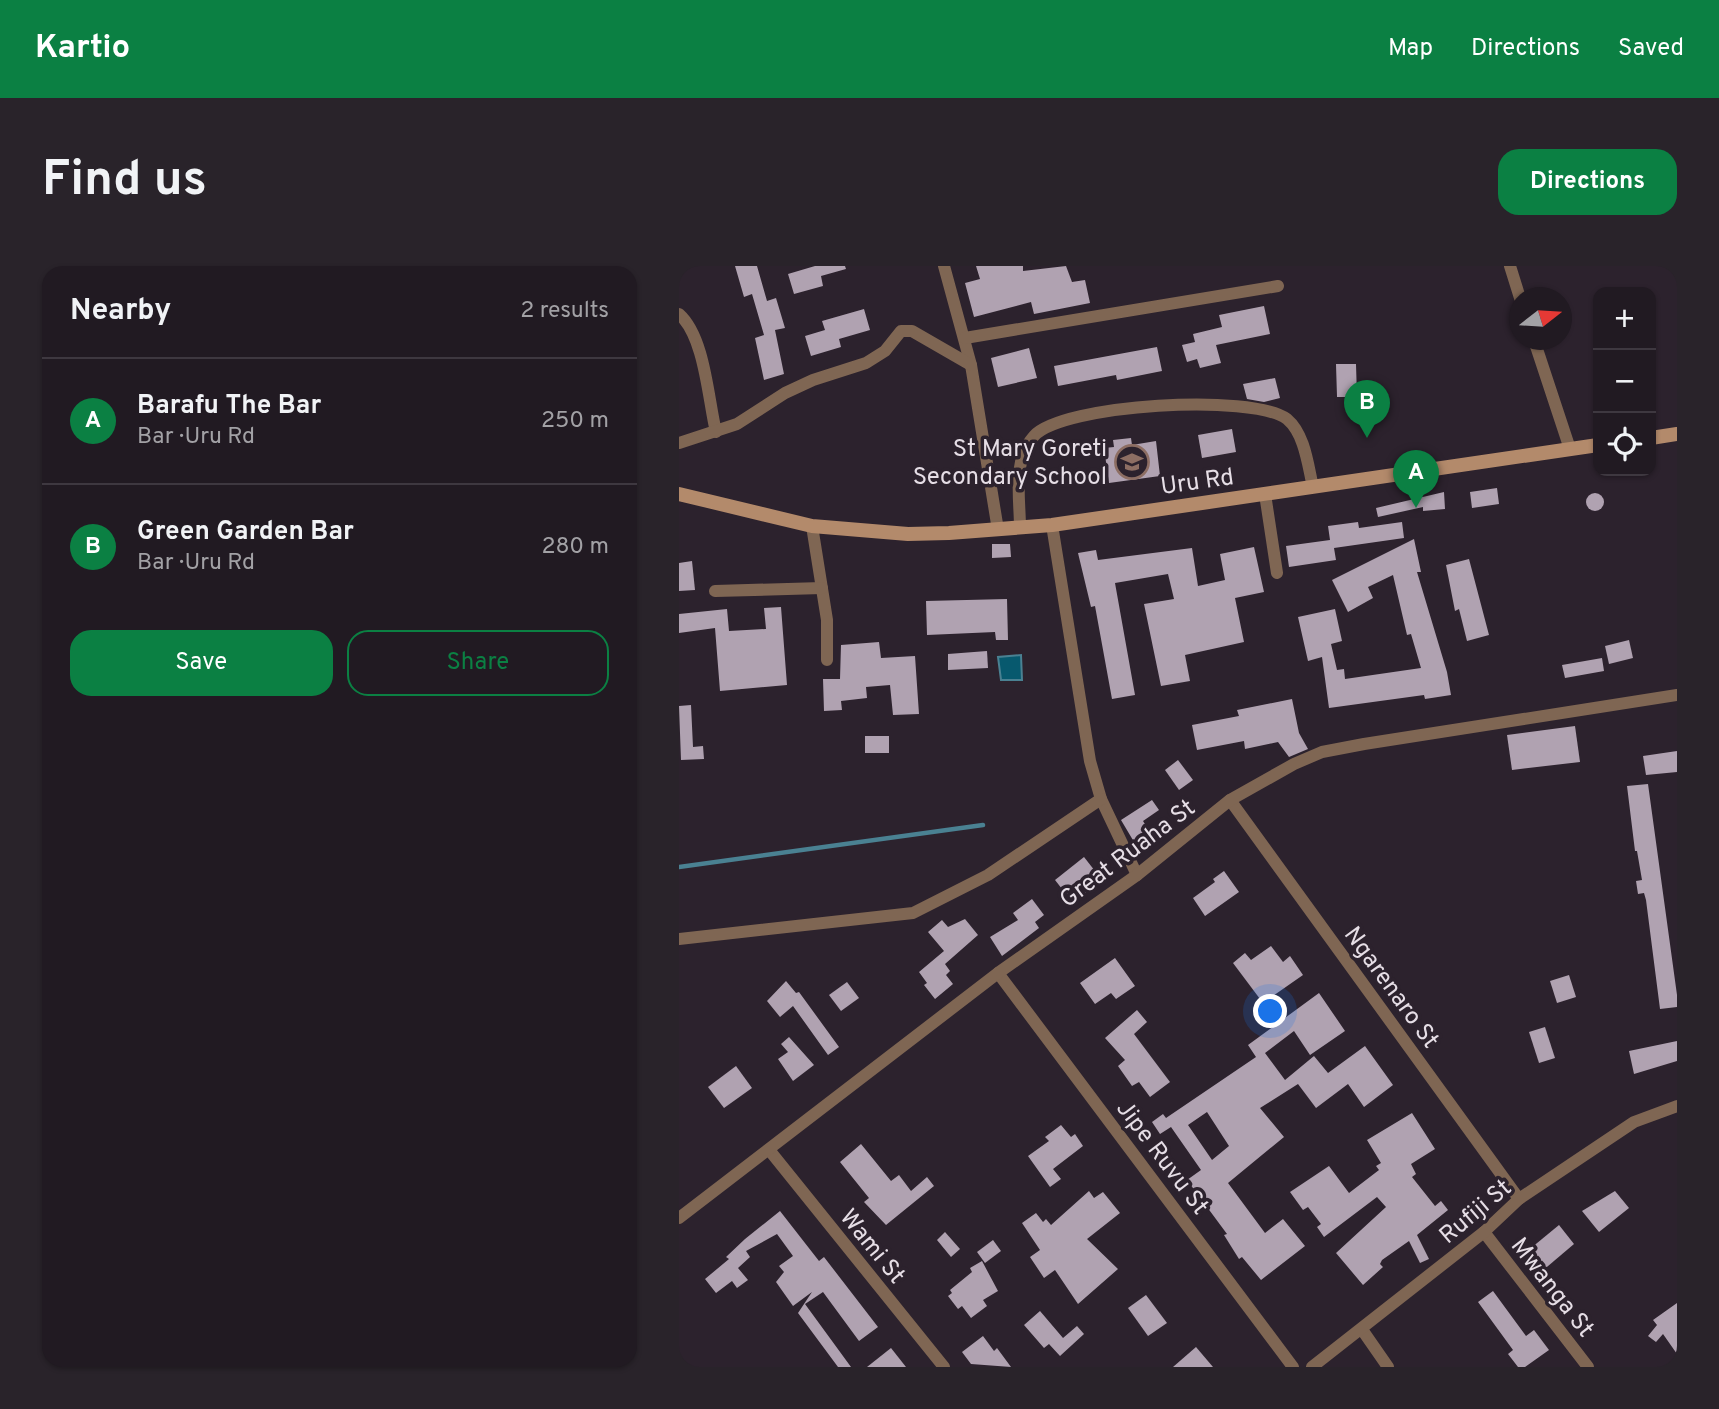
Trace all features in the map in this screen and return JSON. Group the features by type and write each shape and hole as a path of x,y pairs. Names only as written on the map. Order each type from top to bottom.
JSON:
{"street":[{"path":"944,266 971,365 998,530"},
{"path":"1510,266 1517,287"},
{"path":"965,338 1278,286"},
{"path":"679,314 688,322 697,344 716,432"},
{"path":"679,443 716,432 754,416 785,393 804,384 866,363 885,351 901,331 912,331 971,365"},
{"path":"1537,350 1570,449"},
{"path":"1020,528 1020,465 1035,435 1057,423 1134,407 1170,403 1249,408 1281,415 1294,426 1298,434 1313,487"},
{"path":"1656,437 1677,434"},
{"name":"Uru Rd","path":"679,494 812,526 908,534 998,530 1052,525 1593,446"},
{"path":"1265,494 1277,573"},
{"path":"1052,525 1080,711 1101,799 1136,875"},
{"path":"812,526 827,620 827,660"},
{"path":"715,591 822,587"},
{"name":"Great Ruaha St","path":"679,1218 998,973 1136,875 1230,800 1294,764 1322,752 1677,695"},
{"path":"679,939 913,913 988,875 1101,799"},
{"name":"Ngarenaro St","path":"1230,800 1519,1199"},
{"name":"Jipe Ruvu St","path":"998,973 1293,1367"},
{"name":"Rufiji St","path":"1312,1367 1363,1331 1484,1232 1519,1199 1634,1122 1677,1106"},
{"name":"Wami St","path":"770,1150 944,1367"},
{"name":"Mwanga St","path":"1484,1232 1588,1367"},
{"path":"1363,1331 1388,1367"}],"water":[{"path":"1021,655 1022,680 1001,680 998,657"}],"building":[{"path":"735,266 757,266 767,301 776,298 785,328 775,330 784,374 764,380 755,338 764,335 752,294 744,297"},
{"path":"815,266 845,266 846,269 821,276 823,286 794,294 788,274"},
{"path":"976,266 1023,266 1023,271 1066,266 1072,282 1085,280 1090,303 1034,314 1031,302 974,317 965,283 980,279"},
{"path":"1264,306 1270,334 1216,345 1221,363 1200,368 1197,359 1187,362 1182,345 1195,342 1193,334 1222,327 1219,315"},
{"path":"864,309 870,330 839,339 841,347 811,356 805,336 825,330 822,321"},
{"path":"1157,347 1162,371 1117,380 1116,375 1058,386 1054,366"},
{"path":"1029,348 1037,378 998,387 991,358"},
{"path":"1336,364 1356,364 1357,397 1337,397"},
{"path":"1275,378 1280,398 1264,402 1247,399 1243,384"},
{"path":"1232,429 1236,452 1202,458 1198,435"},
{"name":"St Mary Goreti Secondary School","path":"1131,438 1132,445 1156,441 1160,476 1109,483 1104,448 1114,447 1113,440"},
{"path":"1497,488 1499,504 1472,508 1470,492"},
{"path":"1444,492 1445,509 1423,511 1423,507 1378,517 1376,508"},
{"path":"1591,493 1599,493 1604,502 1602,509 1591,511 1586,506 1586,498"},
{"path":"1358,522 1359,528 1402,522 1404,538 1334,548 1336,560 1289,567 1286,546 1330,540 1328,526"},
{"path":"1414,539 1421,572 1417,572 1447,672 1451,695 1425,699 1424,695 1329,708 1322,657 1308,661 1298,617 1335,609 1342,641 1331,644 1337,670 1344,669 1345,679 1421,668 1411,634 1407,635 1393,575 1368,587 1373,598 1348,612 1332,580"},
{"path":"992,544 1010,544 1011,557 992,558"},
{"path":"1254,547 1264,592 1235,598 1244,642 1185,655 1190,681 1161,686 1144,604 1174,599 1168,574 1115,583 1135,695 1112,699 1095,606 1091,607 1078,553 1096,550 1098,560 1192,548 1198,586 1225,580 1220,554"},
{"path":"1469,559 1489,635 1467,641 1459,609 1455,611 1446,565"},
{"path":"692,561 695,590 679,591 679,563"},
{"path":"1007,599 1008,640 996,640 995,632 927,635 926,601"},
{"path":"781,607 787,685 720,691 715,628 679,633 679,614 727,609 729,631 766,629 764,608"},
{"path":"1629,640 1633,658 1609,664 1605,646"},
{"path":"879,642 881,658 915,656 919,714 893,715 890,685 866,687 867,698 841,701 842,710 824,711 823,679 840,679 841,645"},
{"path":"987,651 988,668 948,670 948,654"},
{"path":"1602,658 1604,671 1565,678 1562,665"},
{"path":"1292,699 1299,733 1308,749 1289,757 1278,742 1245,749 1244,741 1197,750 1192,725 1239,716 1237,710"},
{"path":"691,705 693,747 703,746 704,759 681,760 679,706"},
{"path":"1575,726 1580,762 1512,770 1507,735"},
{"path":"865,736 889,736 889,753 865,753"},
{"path":"1677,751 1677,772 1646,775 1643,756"},
{"path":"1178,760 1193,780 1179,790 1165,770"},
{"path":"1648,784 1677,995 1677,1007 1660,1009 1646,900 1644,893 1638,894 1636,881 1642,880 1635,851 1627,786"},
{"path":"1152,800 1159,810 1143,821 1156,842 1140,852 1121,820"},
{"path":"1084,857 1102,880 1073,903 1055,880"},
{"path":"1224,871 1239,892 1205,916 1193,898 1215,882 1213,879"},
{"path":"1032,899 1044,915 1035,922 1039,928 1002,956 990,937 1018,920 1013,913"},
{"path":"965,919 978,935 945,964 950,971 946,975 953,984 935,999 924,985 927,983 919,972 944,951 928,932 942,920 948,927"},
{"path":"1271,946 1283,962 1290,956 1303,975 1263,1003 1233,963 1245,953 1251,960"},
{"path":"1115,958 1135,986 1116,999 1111,993 1095,1004 1080,983"},
{"path":"1569,975 1576,997 1557,1003 1550,981"},
{"path":"786,981 796,993 799,992 839,1047 828,1055 793,1006 780,1017 767,1001"},
{"path":"847,982 859,998 841,1011 829,995"},
{"path":"1319,993 1345,1031 1310,1055 1294,1031 1265,1053 1285,1080 1314,1056 1328,1073 1365,1046 1393,1085 1364,1107 1348,1084 1316,1108 1298,1084 1260,1108 1284,1137 1228,1183 1265,1233 1283,1219 1305,1246 1261,1280 1242,1257 1239,1259 1224,1235 1227,1234 1187,1180 1201,1170 1171,1127 1160,1134 1152,1122 1163,1114 1166,1118 1256,1057 1248,1045","holes":["1207,1112 1229,1146 1212,1160 1188,1125"]},
{"path":"1137,1010 1147,1022 1134,1034 1170,1082 1150,1097 1139,1082 1132,1086 1118,1066 1125,1060 1105,1038"},
{"path":"1545,1027 1555,1058 1539,1063 1529,1032"},
{"path":"789,1037 814,1065 793,1081 778,1059 788,1052 781,1044"},
{"path":"1677,1041 1677,1061 1634,1074 1629,1051"},
{"path":"736,1066 752,1088 724,1108 708,1087"},
{"path":"1412,1113 1435,1149 1411,1164 1416,1174 1412,1177 1435,1206 1441,1201 1448,1210 1417,1235 1429,1259 1420,1263 1409,1241 1382,1260 1380,1264 1383,1267 1363,1285 1336,1253 1386,1207 1377,1197 1324,1237 1317,1227 1321,1224 1308,1207 1303,1210 1290,1192 1329,1166 1349,1193 1379,1170 1376,1166 1381,1163 1367,1140"},
{"path":"1061,1125 1071,1137 1075,1134 1083,1146 1053,1169 1061,1179 1050,1187 1028,1156 1049,1141 1045,1137"},
{"path":"861,1144 891,1181 899,1175 911,1191 927,1177 934,1186 886,1225 864,1202 869,1198 840,1162"},
{"path":"1089,1191 1094,1198 1103,1192 1120,1213 1087,1239 1118,1269 1078,1304 1055,1270 1044,1278 1030,1257 1040,1250 1022,1223 1036,1213 1043,1222 1046,1219 1051,1225"},
{"path":"1615,1191 1629,1208 1599,1232 1582,1211"},
{"path":"780,1211 819,1261 824,1257 878,1327 859,1341 823,1292 805,1304 851,1367 838,1367 798,1313 812,1292 793,1306 776,1282 784,1272 779,1266 793,1256 777,1234 746,1251 750,1257 738,1268 748,1280 737,1288 732,1281 716,1293 705,1279 729,1259 726,1257 745,1239"},
{"path":"1559,1225 1574,1244 1541,1272 1525,1253"},
{"path":"945,1232 960,1249 951,1257 937,1240"},
{"path":"993,1240 1001,1251 985,1263 977,1252"},
{"path":"982,1261 998,1291 983,1300 987,1306 971,1318 962,1306 958,1309 948,1296 952,1293 950,1290 972,1272 970,1268"},
{"path":"1493,1291 1526,1336 1534,1330 1549,1350 1525,1367 1518,1367 1508,1354 1513,1350 1478,1302"},
{"path":"1146,1295 1167,1323 1148,1336 1128,1308"},
{"path":"1677,1303 1677,1354 1663,1334 1656,1342 1648,1336 1657,1325 1653,1320"},
{"path":"1040,1311 1063,1338 1077,1326 1084,1334 1060,1356 1049,1344 1044,1348 1024,1325"},
{"path":"983,1336 994,1351 997,1348 1011,1367 971,1364 962,1352"},
{"path":"1196,1347 1213,1367 1173,1367"},
{"path":"891,1348 906,1367 867,1367"}],"waterway":[{"path":"679,867 983,825"}],"place":[{"name":"Green Garden Bar","path":"1367,438"},
{"name":"St Mary Goreti Secondary School","path":"1132,462"},
{"name":"Barafu The Bar","path":"1416,508"}]}
